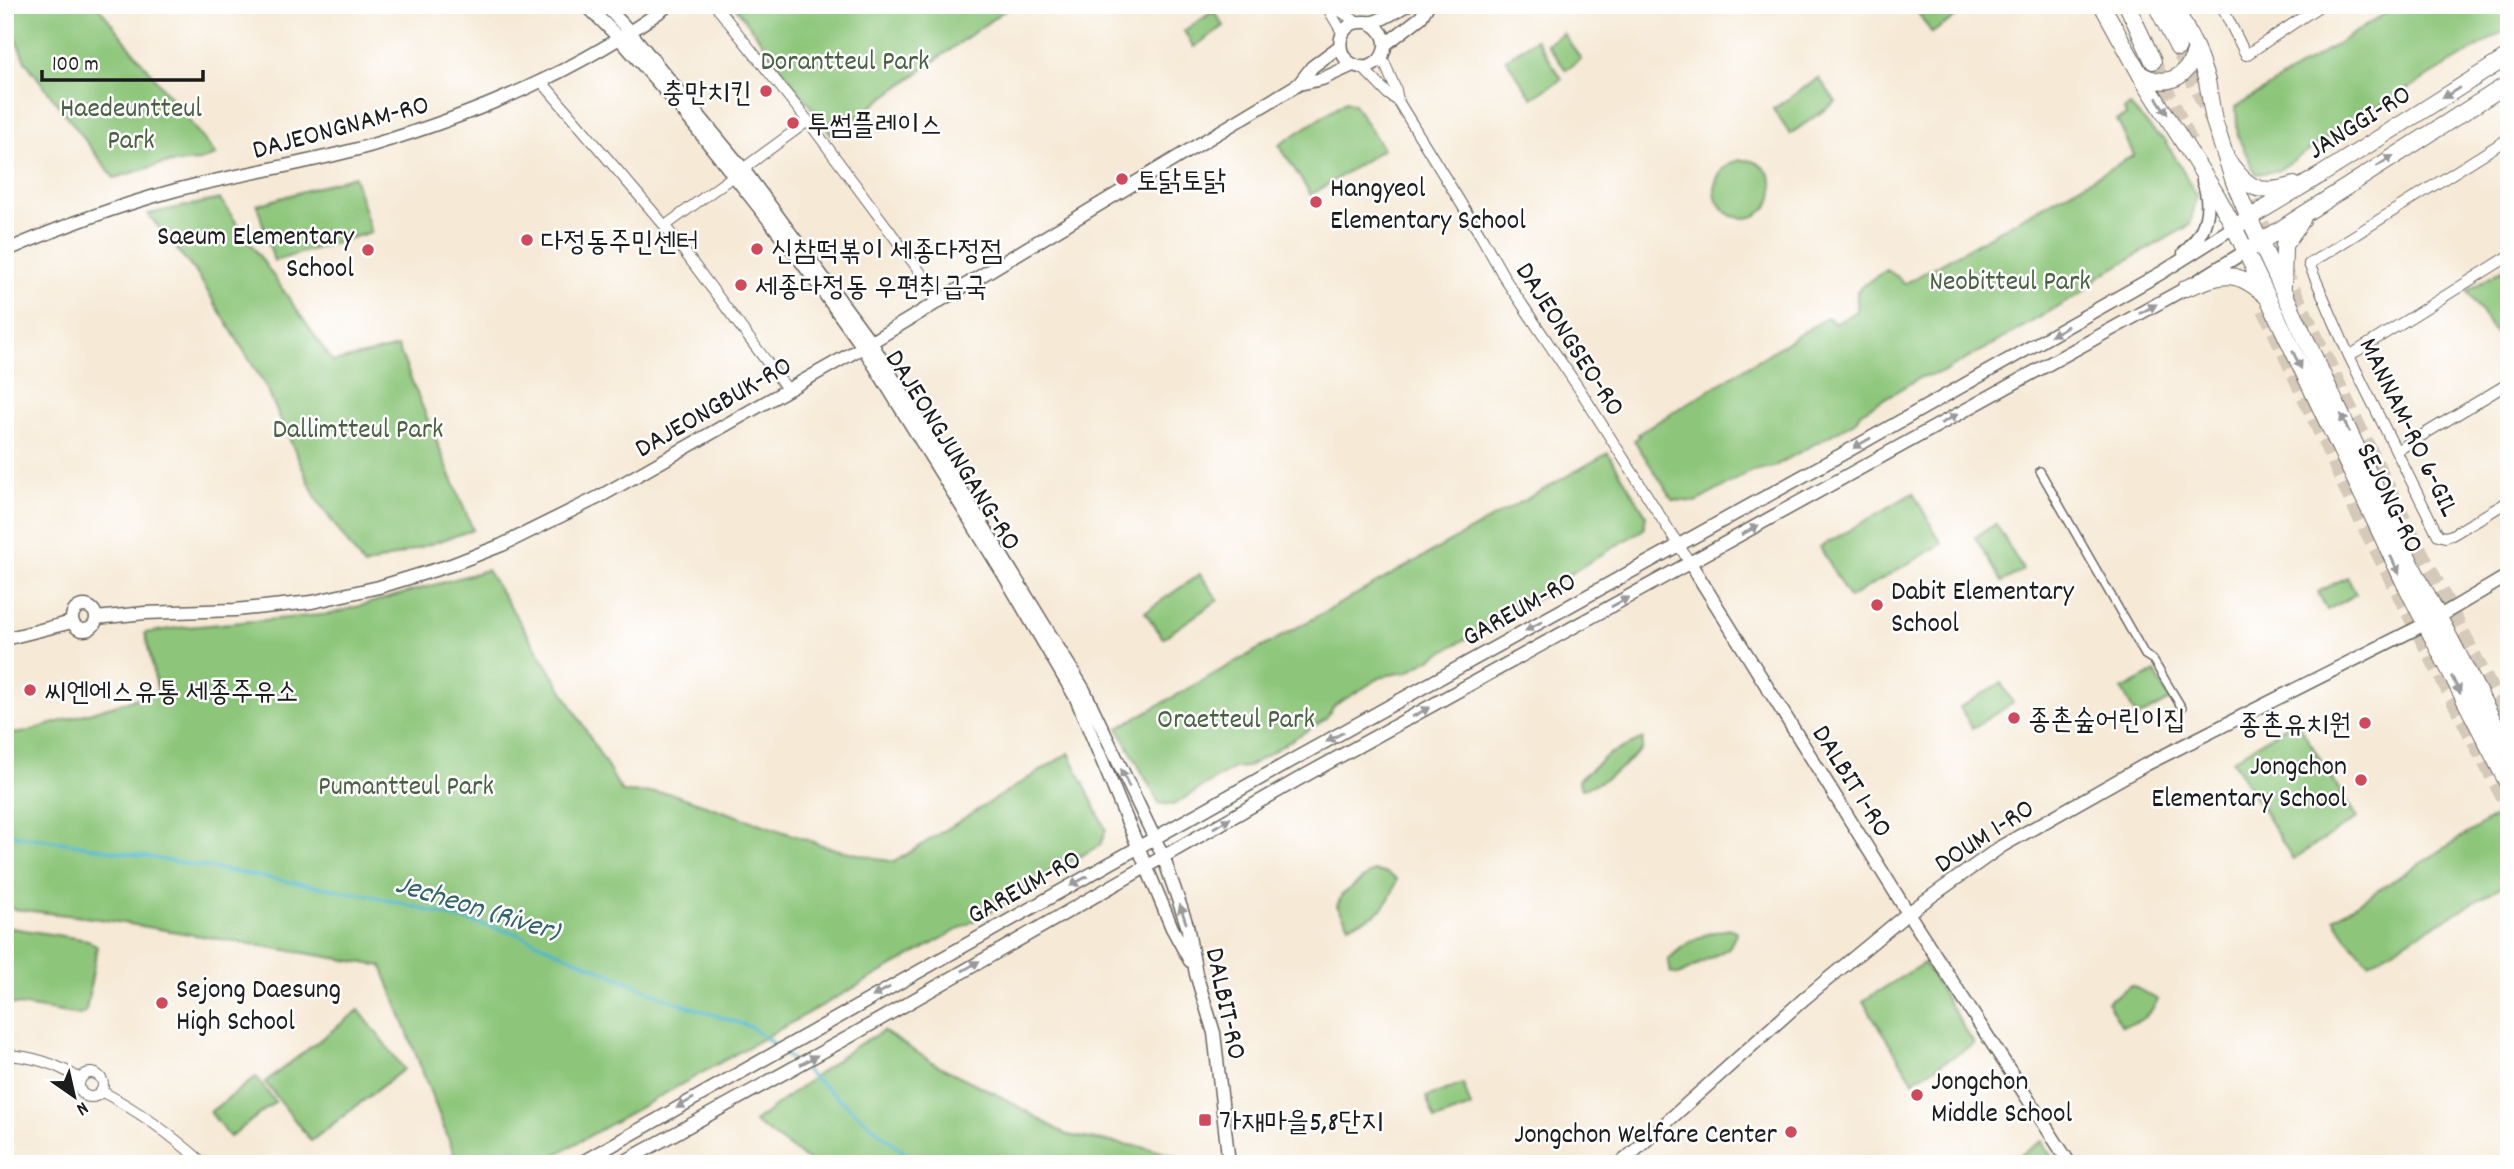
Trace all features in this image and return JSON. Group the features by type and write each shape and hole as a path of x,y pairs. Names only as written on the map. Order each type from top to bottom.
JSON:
{"main road":[{"name":"SEJONG-RO","path":"2102,5 2140,74 2216,194 2431,621 2509,751"},
{"path":"2127,5 2153,61"},
{"path":"2156,5 2178,48"},
{"name":"SEJONG-RO","path":"2174,5 2196,49 2207,81 2214,121 2249,218 2431,621 2509,786"},
{"path":"2140,74 2151,80 2171,80 2184,74 2196,49"},
{"name":"JANGGI-RO","path":"2234,227 2509,56"},
{"name":"JANGGI-RO","path":"2246,251 2509,83"},
{"path":"2226,158 2246,183 2259,190 2275,191 2319,176"},
{"path":"2284,292 2284,245 2304,218 2328,198"},
{"path":"2186,288 2222,276 2235,275 2268,298"}],"street":[{"name":"DAJEONGJUNGANG-RO","path":"586,5 625,35"},
{"name":"DAJEONGJUNGANG-RO","path":"605,5 625,35 739,173 867,344 1084,690 1163,856"},
{"name":"DAJEONGNAM-RO","path":"5,251 122,205 370,146 445,122 572,68 669,5"},
{"path":"715,5 808,121 941,300"},
{"path":"1329,5 1381,31 1386,44"},
{"path":"1329,5 1341,40 1342,54 1398,101"},
{"path":"1299,84 1312,67 1341,40 1351,25 1407,5"},
{"path":"1299,84 1376,63 1382,58 1386,44 1421,16 1428,5"},
{"path":"2221,5 2246,55 2321,5"},
{"path":"1382,58 1398,101"},
{"path":"542,82 665,226 788,390"},
{"name":"DAJEONGBUK-RO","path":"5,639 72,622 77,628 87,629 93,625 96,618 145,613 235,610 312,602 379,587 451,565 502,545 599,498 788,390 1299,84"},
{"name":"DAJEONGSEO-RO","path":"1398,101 1507,282 1580,390 1690,563"},
{"path":"665,226 808,121"},
{"name":"MANNAM-RO 6-GIL","path":"2508,139 2309,264 2349,356 2438,535 2452,536 2509,501"},
{"path":"2161,272 2191,246 2208,219 2208,194 2199,168"},
{"name":"GAREUM-RO","path":"579,1164 1679,545 2161,272 2234,227"},
{"name":"GAREUM-RO","path":"620,1164 849,1037 1163,856 2186,288 2246,251"},
{"path":"2349,356 2509,257"},
{"name":"DAJEONGJUNGANG-RO","path":"867,344 1076,698 1172,928 1196,974"},
{"path":"2398,450 2509,383"},
{"path":"2040,471 2145,655 2154,660 2182,708"},
{"name":"DALBIT 1-RO","path":"1690,563 1908,913 2070,1164"},
{"name":"DOUM 1-RO","path":"1620,1164 1805,998 1908,913 2002,846 2145,765 2431,621 2509,575"},
{"name":"DALBIT-RO","path":"1163,856 1187,925 1196,974 1214,1033 1228,1164"},
{"path":"5,1055 21,1055 59,1066 80,1079"},
{"path":"90,1073 97,1074 103,1084 101,1091 95,1096 85,1095 79,1087 80,1079 90,1073"},
{"path":"101,1091 134,1108 175,1138 204,1164"}],"green space":[{"name":"Haedeuntteul Park","path":"5,5 97,5 216,155 199,161 162,164 114,178 25,61 5,13"},
{"name":"Dorantteul Park","path":"734,5 1012,5 832,135"},
{"path":"1922,5 1963,5 1966,10 1932,33 1916,10"},
{"path":"2399,5 2509,5 2509,28 2277,171 2256,174 2238,137 2236,107"},
{"path":"1214,11 1224,26 1194,47 1184,31"},
{"path":"1563,33 1581,59 1566,70 1547,44"},
{"path":"1536,39 1562,79 1532,98 1506,59"},
{"path":"1819,78 1836,102 1790,134 1773,109"},
{"path":"1346,101 1354,104 1383,149 1311,195 1279,145"},
{"name":"Neobitteul Park","path":"2130,106 2165,140 2197,196 2190,225 2100,276 2082,293 1944,372 1921,377 1860,413 1856,421 1773,467 1752,471 1696,502 1673,500 1634,440 1639,437 1638,434 1828,317 1835,324 1857,311 1857,291 1887,270 1904,284 2134,155 2117,120 2126,116 2124,110"},
{"path":"1744,160 1755,162 1768,173 1773,189 1771,200 1760,213 1744,218 1733,216 1720,205 1715,189 1717,178 1728,165"},
{"path":"354,176 371,232 274,261 257,205"},
{"name":"Dallimtteul Park","path":"220,199 333,362 398,347 473,530 364,566 317,500 266,387 197,274 148,214"},
{"path":"2509,266 2509,354 2467,291"},
{"name":"Oraetteul Park","path":"1608,453 1646,515 1644,529 1560,580 1552,590 1407,672 1383,676 1334,706 1326,719 1247,767 1234,768 1173,805 1159,803 1118,728"},
{"path":"1913,493 1942,544 1849,598 1820,547"},
{"path":"1996,524 2023,570 2002,582 1975,537"},
{"name":"Pumantteul Park","path":"487,570 560,686 622,792 670,793 831,848 894,862 1069,753 1106,830 1100,845 1028,885 1009,901 539,1164 458,1164 382,966 93,918 5,908 5,734 22,733 158,692 145,633 331,614"},
{"path":"1200,574 1218,600 1163,638 1145,612"},
{"path":"2347,577 2356,594 2327,610 2318,592"},
{"path":"2155,672 2170,700 2137,718 2122,690"},
{"path":"2001,683 2013,703 1972,728 1960,707"},
{"path":"2296,720 2357,818 2293,859 2232,760"},
{"path":"1643,739 1642,749 1622,767 1600,782 1582,789 1578,780 1609,754"},
{"path":"2508,814 2509,882 2369,963 2346,937 2334,918 2497,815"},
{"path":"1373,871 1387,873 1397,880 1393,891 1385,905 1375,914 1349,925 1337,906 1342,895"},
{"path":"5,927 88,940 97,947 86,1011 80,1015 5,1003"},
{"path":"1731,929 1737,932 1729,948 1679,975 1671,973 1668,960 1682,948 1704,935"},
{"path":"1924,963 1974,1044 1913,1081 1863,1001"},
{"path":"2131,985 2158,1000 2144,1018 2122,1026 2107,1002"},
{"path":"359,1010 404,1069 311,1141 265,1082"},
{"path":"883,1031 937,1065 1000,1096 1067,1135 1148,1148 1201,1164 813,1164 754,1122 854,1047"},
{"path":"256,1077 275,1102 230,1137 210,1112"},
{"path":"1463,1084 1471,1107 1435,1120 1426,1097"},
{"path":"2042,1141 2056,1164 2006,1164"}],"waterway":[{"name":"Jecheon (River)","path":"5,834 372,896 515,933 675,1002 751,1027 777,1047"},
{"name":"Jecheon (River)","path":"782,1052 796,1063"},
{"name":"Jecheon (River)","path":"802,1068 902,1151 923,1164"}],"tunnel":[{"path":"2178,48 2212,119"},
{"path":"2153,61 2191,145"},
{"path":"2241,181 2387,487 2509,725"},
{"path":"2265,309 2354,505 2509,808"}],"place":[{"name":"충만치킨","path":"766,91"},
{"name":"투썸플레이스","path":"793,123"},
{"name":"토닭토닭","path":"1122,179"},
{"name":"Hangyeol Elementary School","path":"1316,202"},
{"name":"다정동주민센터","path":"527,240"},
{"name":"신참떡볶이 세종다정점","path":"757,249"},
{"name":"Saeum Elementary School","path":"368,250"},
{"name":"세종다정동 우편취급국","path":"741,285"},
{"name":"Dabit Elementary School","path":"1877,605"},
{"name":"씨엔에스유통 세종주유소","path":"30,690"},
{"name":"종촌숲어린이집","path":"2014,718"},
{"name":"종촌유치원","path":"2365,723"},
{"name":"Jongchon Elementary School","path":"2361,780"},
{"name":"Sejong Daesung High School","path":"162,1003"},
{"name":"Jongchon Middle School","path":"1917,1095"},
{"name":"가재마을5,8단지","path":"1205,1120"},
{"name":"Jongchon Welfare Center","path":"1791,1132"}]}
